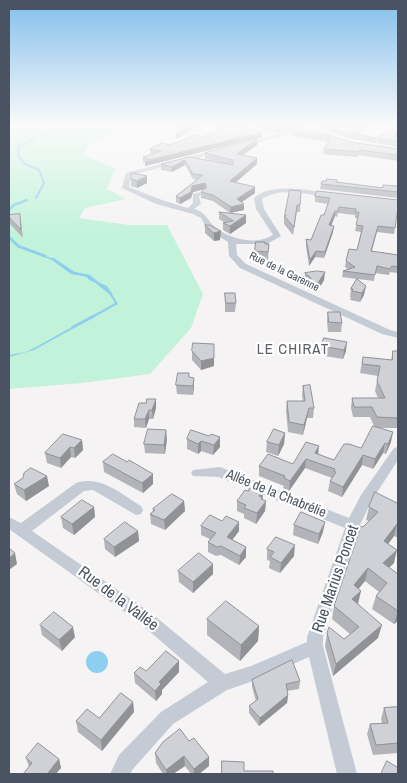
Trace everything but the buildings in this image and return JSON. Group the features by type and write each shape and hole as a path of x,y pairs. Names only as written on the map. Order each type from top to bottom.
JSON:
{"street":[{"path":"171,163 128,174 125,188 158,202 190,210 204,217 210,227 232,241 267,242 277,236 260,209 258,198 262,194 283,191 344,197"},
{"path":"190,210 197,204 195,194 203,192"},
{"name":"Rue de la Garenne","path":"232,241 232,256 243,266 386,332 398,335"},
{"name":"Rue Marius Poncet","path":"347,774 315,646 315,637 353,525 366,498 398,451"},
{"name":"Allée de la Chabrélie","path":"198,473 220,472 353,525"},
{"path":"15,526 81,486 95,485 136,510"},
{"name":"Rue de la Vallée","path":"15,526 97,582 202,664 222,683"},
{"path":"120,774 126,762 167,718 222,683 253,673 315,646"}],"green space":[{"path":"9,163 102,163 115,168 107,189 126,199 85,208 79,218 129,225 167,225 203,294 191,328 150,374 82,383 9,389"}],"water":[{"path":"9,237 24,249 54,259 72,272 88,275 93,280 107,286 118,304 34,350 9,357 9,355 26,352 36,347 115,303 105,287 89,280 86,276 71,274 52,260 17,247"},
{"path":"97,651 105,654 108,662 105,670 97,673 89,670 86,662 89,654"}],"waterway":[{"path":"24,163 39,170 44,183 36,198"},
{"path":"9,210 14,205 27,200"},
{"path":"9,237 18,246 45,256"},
{"path":"53,259 74,273 89,276 111,294"},
{"path":"73,327 94,316"}],"district":[{"name":"LE CHIRAT","path":"293,350"}]}
